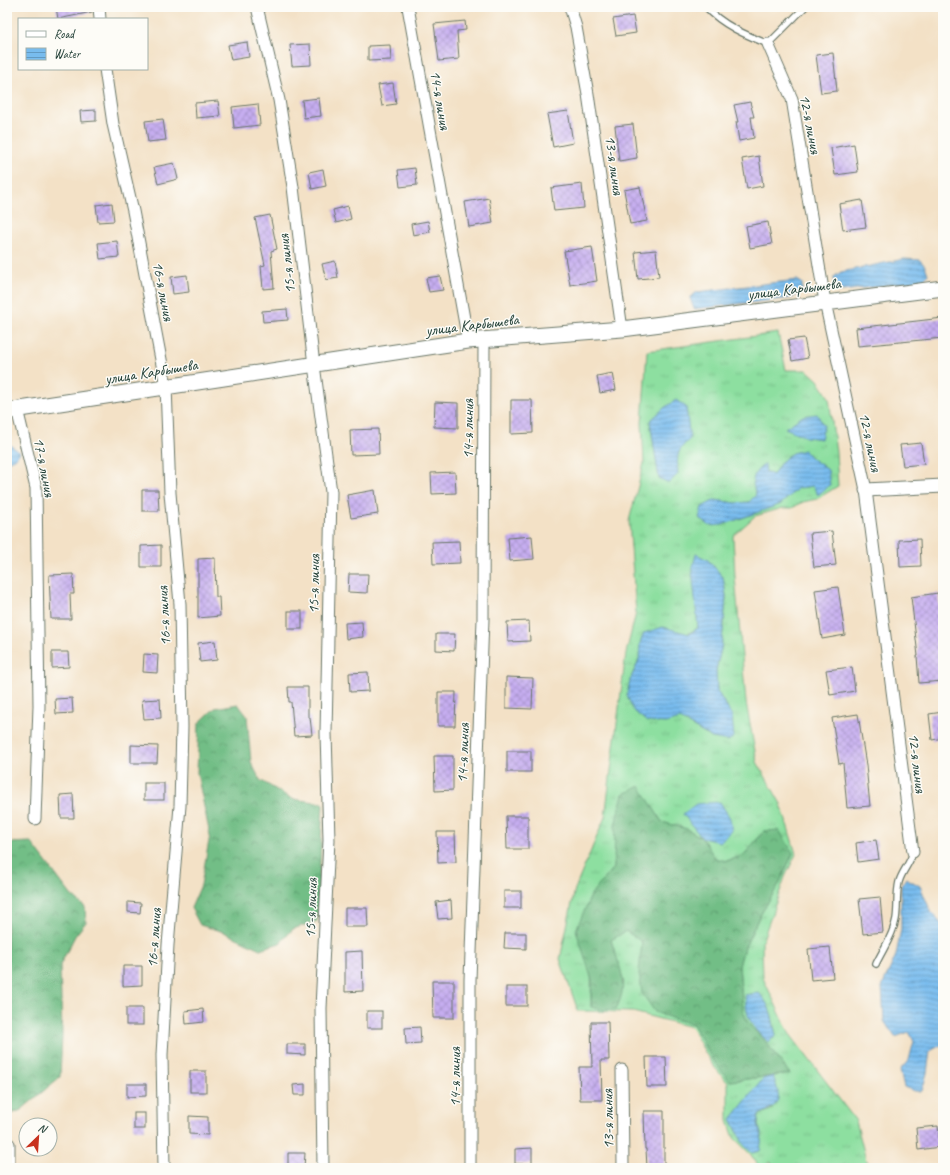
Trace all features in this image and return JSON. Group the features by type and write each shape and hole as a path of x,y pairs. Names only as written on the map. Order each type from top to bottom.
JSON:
{"main road":[{"name":"улица Карбышева","path":"12,410 468,341 622,329 943,288"}],"street":[{"path":"99,7 100,18"},
{"name":"15-я линия","path":"257,7 279,100 293,187 314,365 332,492 326,733 329,840 321,1008 323,1168"},
{"name":"14-я линия","path":"408,7 468,341"},
{"name":"13-я линия","path":"570,7 576,27 588,94 622,329"},
{"name":"12-я линия","path":"768,44 792,99 825,302 866,490 913,852"},
{"name":"16-я линия","path":"105,70 113,124 137,233 166,386 170,493 180,604 182,727 180,806 168,945 162,1055 164,1168"},
{"name":"14-я линия","path":"470,1168 470,980 483,619 484,339"},
{"name":"17-я линия","path":"12,410 36,488 39,706 35,819"},
{"path":"866,490 943,486"},
{"name":"13-я линия","path":"622,1070 624,1168"},
{"path":"9,1144 9,1168"}],"lane":[{"path":"706,7 710,12 741,33 768,44 805,7"},
{"path":"876,964 893,932 896,918 898,885 902,872 911,860 913,852"}],"green space":[{"path":"778,333 786,370 807,370 818,380 829,398 836,452 838,486 817,499 803,502 792,508 783,508 755,516 733,536 735,577 746,702 757,762 781,804 796,854 785,877 762,942 763,978 789,1033 856,1121 868,1168 778,1168 770,1162 764,1168 760,1168 751,1155 734,1138 728,1121 728,1083 711,1063 691,1027 633,1012 578,1011 560,959 575,889 605,817 626,653 636,613 629,521 644,463 642,423 647,351","holes":["650,421 681,447 677,456 659,479","804,450 811,458 828,470 818,494 814,486 798,488 781,504 722,525 715,500 736,503 749,502 756,495 766,472 773,475 781,462","708,560 723,577 726,596 721,649 716,670 717,691 732,716 712,738 680,719 666,723 630,680 639,660 698,628 697,611","653,808 662,822 687,829 702,838 715,858 726,861 743,856 764,831 793,853 779,884 759,917 743,951 739,966 743,1011 748,1023 765,1041 790,1074 730,1081 693,1024 671,1018 642,954 642,941 625,931 611,940 624,983 591,1007 592,893 614,868 615,853","758,993 769,1008 776,1036 768,1042 753,1026 747,1011 745,995","742,1107 773,1109 759,1115 758,1124 762,1137 744,1145 731,1119"]},
{"path":"238,704 247,716 251,762 260,780 292,799 323,803 317,921 293,929 280,943 260,949 224,932 200,925 191,908 201,885 210,835 197,773 199,723 215,708"},
{"path":"640,786 662,822 687,829 702,838 715,858 726,861 743,856 764,831 779,830 793,853 779,884 759,917 743,951 739,966 743,1011 748,1023 765,1041 790,1074 730,1081 713,1061 693,1024 655,1012 642,993 639,972 642,942 626,931 611,940 622,974 623,982 620,999 616,1009 603,1010 591,1007 592,980 576,930 592,893 614,868 615,825 623,794"},
{"path":"31,842 71,895 85,907 86,922 75,936 60,965 62,1034 60,1077 21,1110 7,1116 7,843"}],"water":[{"path":"904,259 920,260 925,266 928,274 924,280 842,291 834,285 834,277 841,272"},
{"path":"797,280 802,283 802,291 792,298 694,309 690,298 697,292"},
{"path":"676,400 686,407 690,439 682,447 678,454 678,474 669,483 659,478 650,421 664,408"},
{"path":"817,414 824,426 821,439 806,437 785,428 803,416"},
{"path":"7,442 19,452 16,458 7,462"},
{"path":"804,450 811,458 828,470 830,485 818,495 813,486 798,488 781,504 722,525 710,526 699,518 702,507 715,500 736,503 749,502 756,495 753,481 755,474 761,467 765,464 766,472 773,475 781,462 792,453"},
{"path":"696,554 708,560 723,577 726,596 721,649 716,670 717,691 732,716 734,737 728,741 712,738 680,719 666,723 647,722 633,710 627,695 630,680 639,660 640,643 644,633 663,627 689,634 698,628 692,570"},
{"path":"720,802 730,818 732,831 720,842 702,838 683,814 696,804"},
{"path":"906,878 920,886 931,912 943,926 943,1044 930,1051 927,1073 922,1091 914,1091 904,1087 900,1070 909,1060 914,1041 909,1032 895,1037 884,1021 882,987 896,955 901,929 901,886"},
{"path":"759,993 769,1008 776,1036 768,1042 753,1026 747,1011 745,995"},
{"path":"773,1076 778,1091 778,1100 772,1108 759,1115 758,1124 762,1137 760,1151 752,1153 744,1145 731,1119 763,1079"}],"building":[{"path":"56,7 92,7 92,12 58,18"},
{"path":"633,16 636,33 616,36 613,19"},
{"path":"465,21 466,30 457,31 459,59 439,61 434,24"},
{"path":"247,42 249,57 231,60 228,45"},
{"path":"310,44 311,65 292,66 290,45"},
{"path":"390,45 391,60 368,61 368,46"},
{"path":"833,53 837,91 821,93 816,55"},
{"path":"393,83 396,104 382,106 378,85"},
{"path":"319,98 321,116 304,118 302,100"},
{"path":"218,101 220,116 196,118 195,103"},
{"path":"750,102 754,117 751,117 754,138 739,141 736,122 738,122 734,105"},
{"path":"258,104 260,125 234,128 232,107"},
{"path":"96,110 96,121 81,122 80,111"},
{"path":"568,111 573,143 553,147 547,114"},
{"path":"163,119 166,140 148,142 145,121"},
{"path":"633,124 637,158 619,161 615,126"},
{"path":"854,144 858,172 835,175 831,148"},
{"path":"759,156 763,186 747,189 742,159"},
{"path":"174,163 178,179 158,184 154,167"},
{"path":"415,168 417,185 400,187 398,170"},
{"path":"323,169 326,186 312,189 309,172"},
{"path":"582,184 584,208 554,211 551,188"},
{"path":"640,187 647,221 630,224 624,190"},
{"path":"489,198 493,223 469,227 465,202"},
{"path":"862,200 866,227 843,230 839,204"},
{"path":"112,203 114,221 98,222 96,205"},
{"path":"348,206 351,219 336,223 333,210"},
{"path":"270,215 277,249 271,251 274,288 263,289 261,266 265,265 255,218"},
{"path":"428,221 430,232 413,235 411,224"},
{"path":"768,222 772,244 750,248 746,226"},
{"path":"117,241 119,257 100,259 98,243"},
{"path":"592,247 597,281 570,285 564,251"},
{"path":"656,250 659,277 638,279 635,252"},
{"path":"335,261 338,278 326,280 322,264"},
{"path":"187,275 189,292 173,294 171,277"},
{"path":"440,276 443,290 429,292 426,278"},
{"path":"287,309 288,320 263,322 262,311"},
{"path":"943,318 943,338 858,346 856,328"},
{"path":"804,338 808,358 792,361 788,340"},
{"path":"613,373 616,390 600,393 597,376"},
{"path":"511,400 532,400 533,433 511,434"},
{"path":"435,402 458,403 458,428 434,427"},
{"path":"378,429 379,454 351,455 350,430"},
{"path":"921,443 924,464 903,466 900,445"},
{"path":"455,472 456,493 432,494 431,473"},
{"path":"142,490 158,490 159,511 142,511"},
{"path":"375,490 378,514 351,518 347,495"},
{"path":"832,531 836,565 814,567 810,533"},
{"path":"532,536 534,559 510,561 508,538"},
{"path":"920,539 921,566 900,567 899,540"},
{"path":"459,541 460,563 433,564 432,542"},
{"path":"161,545 161,567 141,567 141,546"},
{"path":"215,558 216,597 219,597 220,616 198,618 198,559"},
{"path":"73,574 74,594 70,594 71,619 51,619 49,575"},
{"path":"349,574 368,574 367,593 348,592"},
{"path":"838,587 845,635 822,639 815,590"},
{"path":"938,593 943,638 940,638 943,681 919,683 918,656 911,597"},
{"path":"288,611 302,611 302,629 288,629"},
{"path":"529,621 530,641 508,642 507,622"},
{"path":"362,622 363,637 346,639 345,623"},
{"path":"436,634 455,634 454,651 436,650"},
{"path":"215,641 217,660 200,662 198,643"},
{"path":"52,652 68,652 69,667 52,668"},
{"path":"144,654 158,655 157,673 143,672"},
{"path":"852,667 855,691 830,695 826,670"},
{"path":"368,672 369,691 350,692 349,673"},
{"path":"506,677 533,678 532,709 506,708"},
{"path":"288,687 308,687 308,717 310,717 312,735 294,736"},
{"path":"438,692 456,692 455,726 438,726"},
{"path":"72,698 73,713 56,714 55,699"},
{"path":"160,699 161,718 144,719 142,700"},
{"path":"943,712 943,738 932,740 929,714"},
{"path":"858,714 866,765 870,806 847,808 843,763 839,764 832,718"},
{"path":"131,745 158,746 157,763 131,763"},
{"path":"507,751 531,751 531,772 507,772"},
{"path":"434,756 453,756 453,790 435,791"},
{"path":"144,783 164,783 164,800 144,800"},
{"path":"73,794 74,818 61,818 60,795"},
{"path":"506,816 528,816 528,849 507,849"},
{"path":"437,832 455,832 456,862 438,863"},
{"path":"876,840 879,859 858,862 856,843"},
{"path":"504,891 521,891 521,908 504,908"},
{"path":"880,897 883,932 863,934 859,899"},
{"path":"451,900 452,918 438,919 436,902"},
{"path":"128,902 141,903 140,913 128,912"},
{"path":"345,908 367,908 368,927 345,927"},
{"path":"505,933 526,933 526,949 504,948"},
{"path":"830,947 833,978 811,980 808,949"},
{"path":"362,951 363,991 345,992 345,952"},
{"path":"123,966 142,966 142,985 123,986"},
{"path":"432,981 454,981 454,1018 433,1018"},
{"path":"506,987 527,987 527,1006 506,1006"},
{"path":"126,1008 143,1008 143,1025 126,1025"},
{"path":"203,1009 204,1022 186,1024 185,1011"},
{"path":"367,1011 382,1011 382,1028 367,1028"},
{"path":"591,1022 608,1022 609,1060 601,1060 602,1100 580,1100 579,1067 592,1067"},
{"path":"420,1027 421,1043 406,1044 405,1028"},
{"path":"287,1044 305,1044 305,1055 287,1054"},
{"path":"646,1057 666,1057 667,1087 647,1087"},
{"path":"190,1071 206,1071 206,1092 190,1092"},
{"path":"127,1084 146,1084 146,1096 127,1097"},
{"path":"305,1084 305,1095 294,1095 293,1085"},
{"path":"644,1111 664,1111 664,1168 647,1168"},
{"path":"134,1113 145,1113 145,1129 134,1129"},
{"path":"189,1116 208,1117 208,1135 189,1134"},
{"path":"938,1126 940,1147 918,1150 916,1128"},
{"path":"532,1148 532,1164 515,1164 515,1149"},
{"path":"288,1153 305,1153 304,1168 288,1168"}]}
